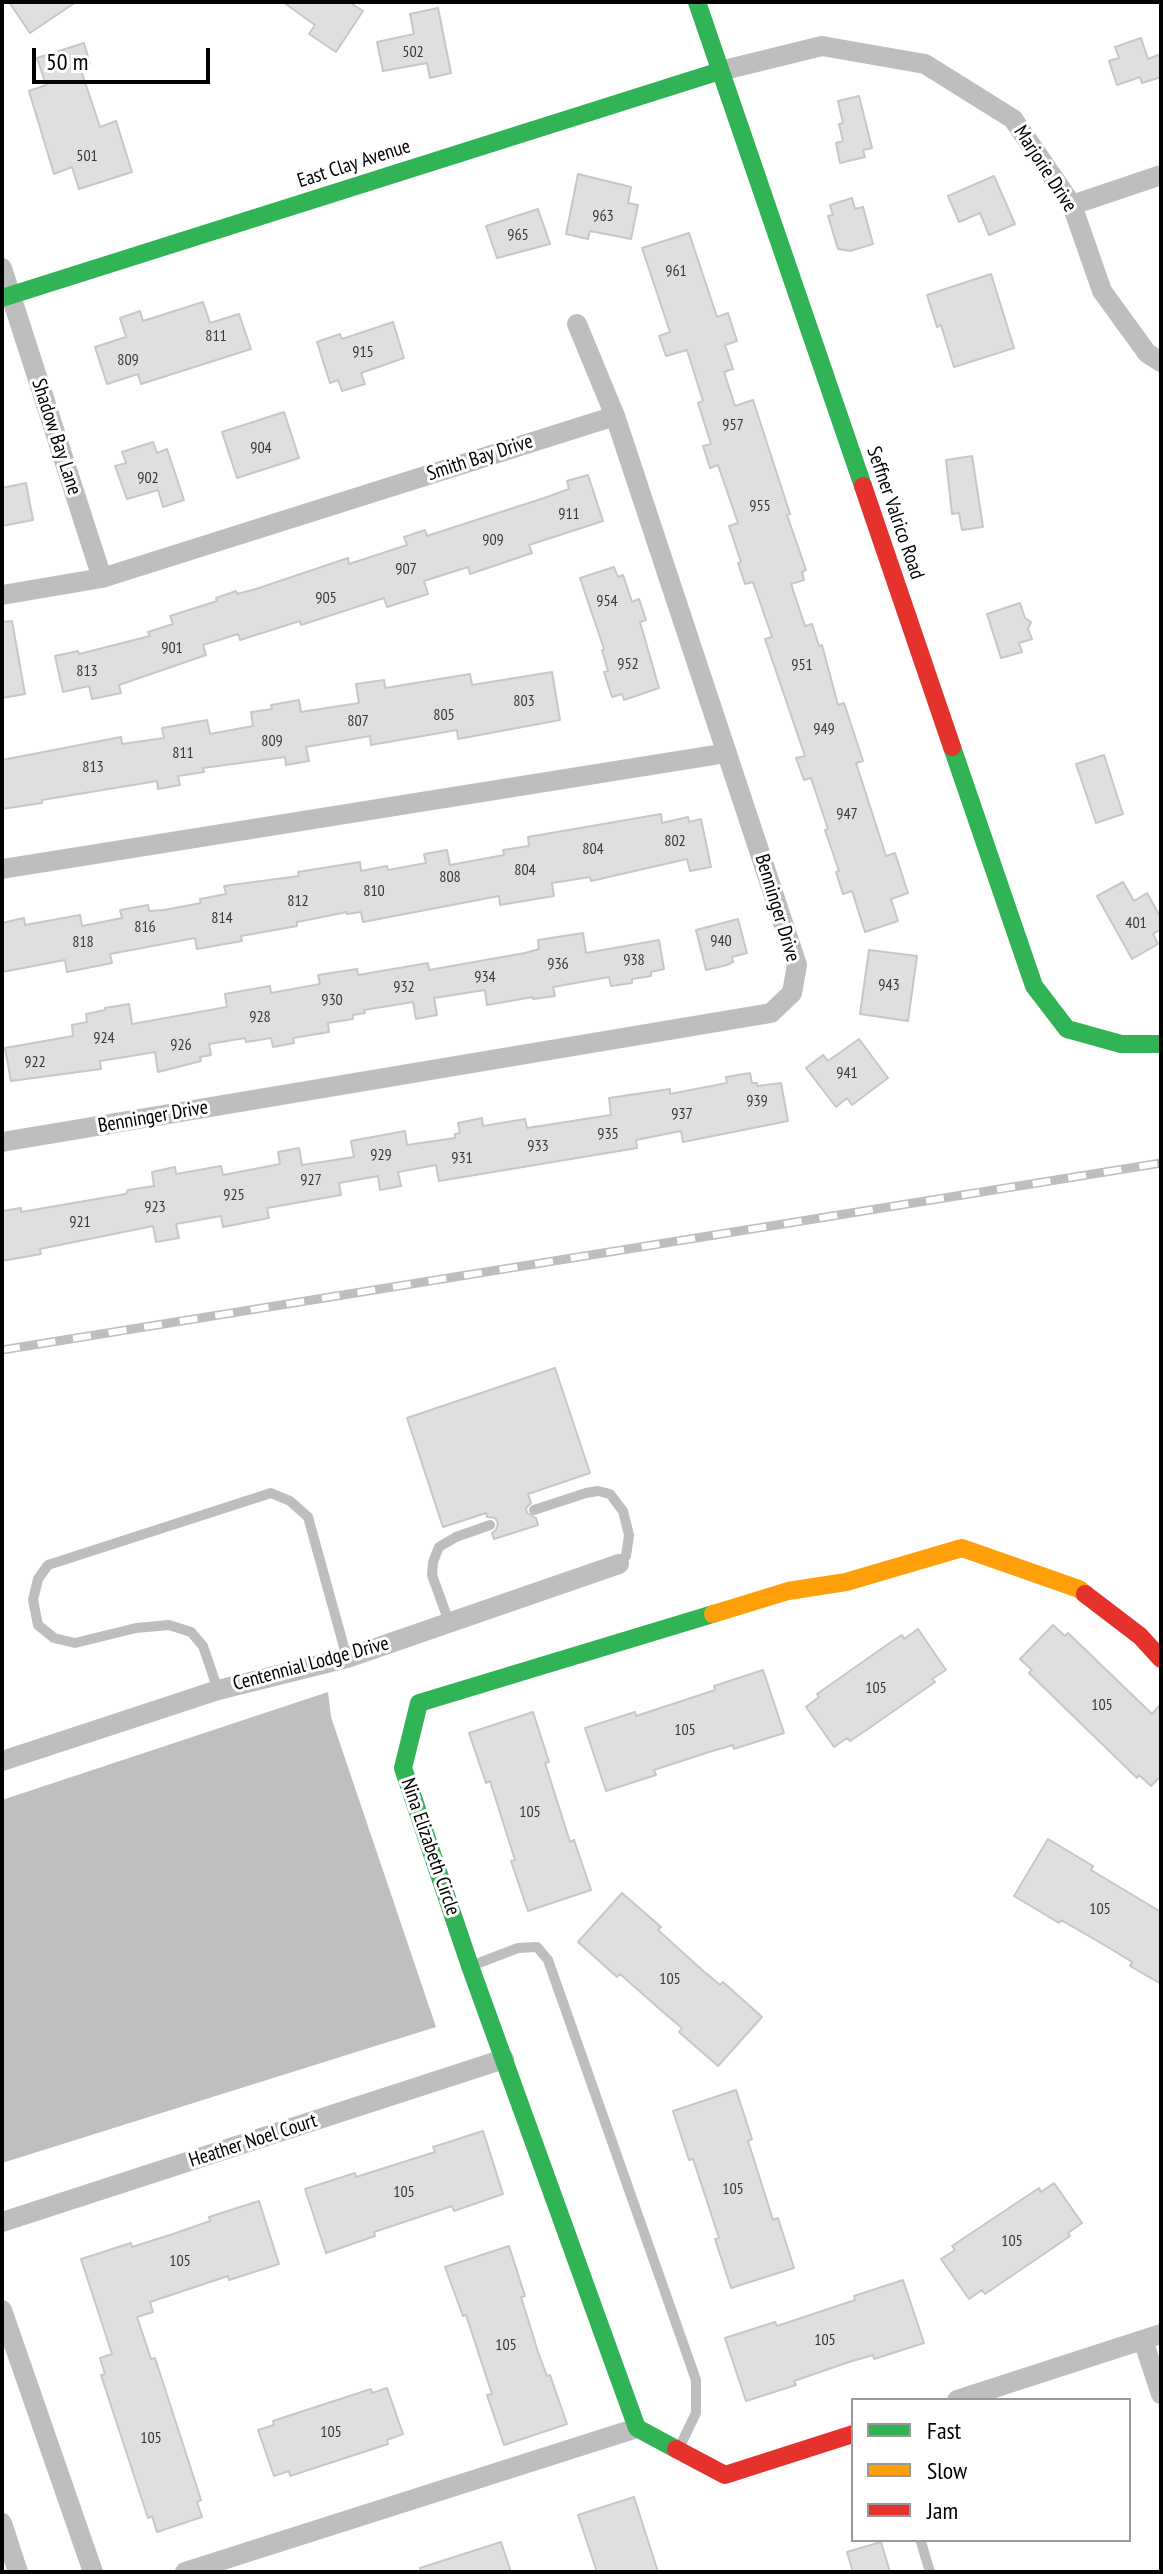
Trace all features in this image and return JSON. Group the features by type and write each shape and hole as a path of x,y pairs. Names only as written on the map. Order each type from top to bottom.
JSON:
{"street":[{"name":"Seffner Valrico Road","path":"697,2 1034,986 1067,1029 1121,1044 1161,1044"},
{"name":"Marjorie Drive","path":"720,71 822,46 925,64 1013,119 1072,205 1102,291 1147,353 1161,362"},
{"name":"East Clay Avenue","path":"7,297 720,71"},
{"path":"1072,205 1161,175"},
{"name":"Shadow Bay Lane","path":"2,268 7,297 102,578"},
{"path":"2,869 727,753 615,416 577,324"},
{"name":"Smith Bay Drive","path":"2,595 102,578 615,416"},
{"name":"Benninger Drive","path":"2,1142 771,1013 792,993 797,965 727,753"},
{"name":"Nina Elizabeth Circle","path":"637,2428 470,1966 403,1768 419,1703 788,1591 846,1582 962,1548 1079,1589 1140,1636 1161,1659"},
{"name":"Centennial Lodge Drive","path":"2,1761 218,1690 347,1658 619,1564"},
{"name":"Heather Noel Court","path":"2,2222 504,2059"},
{"path":"2,2310 93,2572"},
{"path":"963,2398 1152,2337 1161,2394"},
{"path":"185,2572 637,2428 725,2475 851,2435"},
{"path":"2,2523 18,2572"}],"lane":[{"path":"534,1510 586,1493 598,1491 610,1494 623,1511 629,1535 626,1556 619,1564"},
{"path":"218,1690 203,1646 191,1632 169,1625 136,1628 75,1643 54,1638 38,1625 33,1600 38,1579 48,1565 271,1493 290,1501 308,1517 347,1658"},
{"path":"449,1622 432,1575 439,1547 456,1537 490,1525"},
{"path":"470,1966 518,1948 537,1947 548,1960 696,2380 696,2413 678,2450"},
{"path":"921,2542 930,2572"}],"shaded area":[{"path":"328,1692 331,1717 436,2027 2,2163 2,1800"}],"building":[{"path":"9,2 76,2 30,33"},
{"path":"283,2 349,2 363,11 336,52 309,34 315,25"},
{"path":"438,8 451,73 430,78 427,63 383,71 377,42 414,34 410,14"},
{"path":"1141,38 1148,59 1161,54 1161,77 1142,83 1140,77 1117,85 1109,61 1119,58 1115,47"},
{"path":"84,43 90,64 80,67 100,127 116,121 132,172 79,189 72,167 54,174 29,91 46,85 37,58"},
{"path":"859,96 872,148 863,150 865,157 840,163 836,143 843,141 839,124 843,123 838,101"},
{"path":"578,174 631,187 628,203 638,205 631,239 590,231 588,239 566,234"},
{"path":"994,176 1015,224 989,235 980,213 959,222 948,196"},
{"path":"852,198 855,209 863,207 873,244 850,251 838,249 828,216 833,215 830,205"},
{"path":"538,209 550,244 497,258 486,226"},
{"path":"689,233 717,317 728,313 737,341 725,345 733,369 724,372 735,406 753,400 790,514 787,515 806,570 802,572 804,580 791,584 805,626 812,624 819,646 822,645 838,705 844,703 863,761 856,763 886,856 895,853 908,893 891,899 898,921 865,932 852,891 843,894 825,830 828,829 811,778 804,780 796,758 805,756 765,639 772,637 753,582 745,584 738,563 741,562 729,526 738,523 718,465 710,468 703,446 711,444 698,403 703,401 687,350 666,356 659,336 670,332 642,248"},
{"path":"991,274 1014,348 954,367 941,325 937,327 927,295"},
{"path":"203,302 210,323 239,314 251,349 141,384 138,374 107,384 95,347 126,337 120,318 140,311 143,321"},
{"path":"393,322 404,358 361,373 365,384 342,391 338,380 330,383 317,342 340,334 342,339"},
{"path":"284,412 299,458 237,478 222,432"},
{"path":"153,442 157,453 167,449 184,500 163,507 158,490 127,499 115,466 126,463 122,452"},
{"path":"972,456 983,527 962,530 959,513 952,514 946,460"},
{"path":"588,475 603,521 529,545 532,553 470,574 468,567 424,581 428,594 387,607 384,598 301,625 300,621 240,640 238,634 203,645 206,655 119,685 121,693 92,699 89,686 63,692 55,656 78,651 79,654 150,636 148,632 173,624 170,616 217,601 216,598 236,591 237,594 256,589 348,558 349,564 407,545 404,537 425,530 427,536 544,498 569,489 567,481"},
{"path":"26,483 33,520 2,526 2,488"},
{"path":"614,567 618,577 623,575 632,602 639,599 646,620 640,622 659,688 624,700 622,694 612,697 604,672 608,671 604,649 580,578"},
{"path":"1020,603 1025,618 1031,622 1028,629 1032,639 1019,643 1022,652 1001,658 987,614"},
{"path":"12,621 25,694 2,698 2,622"},
{"path":"552,672 560,720 458,739 457,730 371,745 370,736 306,747 309,761 286,765 285,757 203,768 204,772 178,776 180,785 158,789 157,781 2,809 2,760 121,737 122,744 164,738 162,728 207,720 210,734 253,726 251,712 272,709 271,705 299,700 301,712 359,703 356,684 384,680 385,688 470,674 472,685"},
{"path":"1104,755 1123,814 1096,823 1076,764"},
{"path":"661,814 662,823 688,817 689,822 701,819 711,867 690,871 687,859 591,881 590,877 552,883 554,896 500,905 499,896 363,922 361,912 347,912 297,922 297,926 241,936 242,941 197,949 195,938 110,954 112,963 67,972 65,960 2,972 2,923 24,918 25,925 80,915 82,926 122,918 120,910 148,905 149,911 164,910 201,903 200,899 226,894 224,886 299,876 298,872 360,862 361,871 387,866 388,870 426,863 424,854 447,850 450,865 504,855 503,850 529,846 528,837"},
{"path":"1123,882 1134,901 1147,893 1161,918 1161,929 1153,934 1158,944 1132,959 1097,896"},
{"path":"738,919 747,953 732,957 733,962 727,965 706,970 696,930"},
{"path":"583,933 586,953 659,940 664,969 651,972 651,976 632,979 632,983 611,986 609,977 553,987 555,996 487,1005 485,990 434,998 437,1015 416,1019 413,1002 364,1010 365,1013 353,1015 353,1019 328,1023 329,1032 293,1038 294,1043 273,1047 271,1038 246,1042 245,1038 209,1044 211,1055 200,1057 201,1061 158,1072 155,1052 100,1061 101,1069 11,1081 5,1048 73,1036 72,1025 87,1022 86,1014 105,1008 129,1004 132,1024 227,1007 225,994 270,986 271,993 320,984 318,975 357,969 358,975 428,963 429,970 525,953 539,949 538,940"},
{"path":"869,950 917,956 908,1021 860,1014"},
{"path":"859,1039 888,1078 852,1105 847,1098 836,1107 806,1068 823,1055 828,1061"},
{"path":"750,1073 752,1083 757,1083 757,1086 781,1083 788,1121 683,1142 681,1131 636,1140 637,1148 439,1181 436,1165 398,1172 401,1186 380,1190 378,1176 339,1183 341,1195 267,1208 269,1218 223,1227 221,1216 176,1224 179,1238 156,1242 153,1226 40,1249 41,1254 2,1261 2,1211 21,1208 21,1212 126,1194 128,1190 154,1186 152,1172 175,1167 176,1174 221,1166 223,1175 280,1164 278,1152 299,1148 302,1165 354,1157 351,1141 405,1131 407,1145 455,1138 455,1134 460,1133 458,1123 482,1118 483,1126 525,1119 527,1128 611,1115 609,1098 670,1089 670,1094 727,1083 726,1077"},
{"path":"555,1368 590,1473 528,1494 531,1503 526,1508 527,1513 536,1518 538,1525 494,1539 492,1533 498,1523 495,1518 487,1517 486,1513 443,1527 407,1418"},
{"path":"1053,1625 1065,1636 1068,1633 1152,1714 1161,1704 1161,1776 1151,1786 1139,1775 1137,1778 1029,1673 1032,1670 1020,1659"},
{"path":"918,1629 946,1670 932,1679 935,1682 868,1729 834,1747 806,1707 819,1697 817,1694 891,1642 902,1635 904,1639"},
{"path":"763,1670 784,1733 734,1749 733,1745 709,1752 654,1770 656,1775 606,1791 585,1728 635,1712 636,1716 715,1690 714,1686"},
{"path":"533,1712 549,1762 545,1763 570,1842 574,1840 591,1890 528,1911 490,1781 486,1783 469,1733"},
{"path":"1048,1839 1093,1866 1091,1870 1161,1912 1161,1984 1130,1966 1132,1962 1111,1949 1014,1896"},
{"path":"622,1893 661,1927 658,1930 701,1969 720,1985 723,1982 762,2017 718,2066 679,2032 682,2028 578,1942"},
{"path":"736,2090 752,2139 748,2141 773,2220 778,2218 794,2268 731,2288 701,2183 693,2159 689,2160 673,2111"},
{"path":"483,2131 503,2194 454,2211 452,2206 374,2232 375,2236 326,2253 305,2189 355,2173 356,2177 435,2152 433,2147"},
{"path":"1054,2183 1082,2223 1068,2233 1070,2236 985,2294 982,2290 969,2299 941,2259 955,2250 952,2246 1039,2188 1041,2192"},
{"path":"259,2201 279,2264 229,2280 228,2276 150,2302 153,2312 137,2317 151,2359 155,2358 201,2500 197,2502 202,2517 157,2532 152,2516 148,2518 101,2375 105,2374 100,2358 112,2354 81,2259 173,2234 210,2221 209,2217"},
{"path":"509,2246 538,2352 547,2376 550,2375 567,2424 504,2445 487,2395 492,2394 466,2315 463,2316 445,2267"},
{"path":"903,2280 924,2343 874,2359 873,2355 849,2362 794,2381 796,2385 746,2401 725,2338 775,2322 777,2326"},
{"path":"387,2388 403,2434 387,2440 388,2444 290,2476 289,2471 274,2476 258,2430 274,2425 273,2421 371,2389 372,2393"},
{"path":"634,2497 658,2572 597,2572 578,2515"},
{"path":"501,2542 511,2572 421,2572 420,2568"},
{"path":"881,2542 890,2572 853,2572 847,2552"}],"railway":[{"path":"2,1350 1161,1163"}],"traffic: fast":[{"path":"697,2 863,486"},
{"path":"2,298 720,71"},
{"path":"952,747 1034,986 1067,1029 1121,1044 1161,1044"},
{"path":"676,2449 637,2428 470,1966 403,1768 419,1703 713,1614"}],"traffic: slow":[{"path":"713,1614 788,1591 846,1582 962,1548 1079,1589 1085,1594"}],"traffic: jam":[{"path":"863,486 952,747"},
{"path":"1085,1594 1140,1636 1161,1659"},
{"path":"676,2449 725,2475 851,2435"}]}
